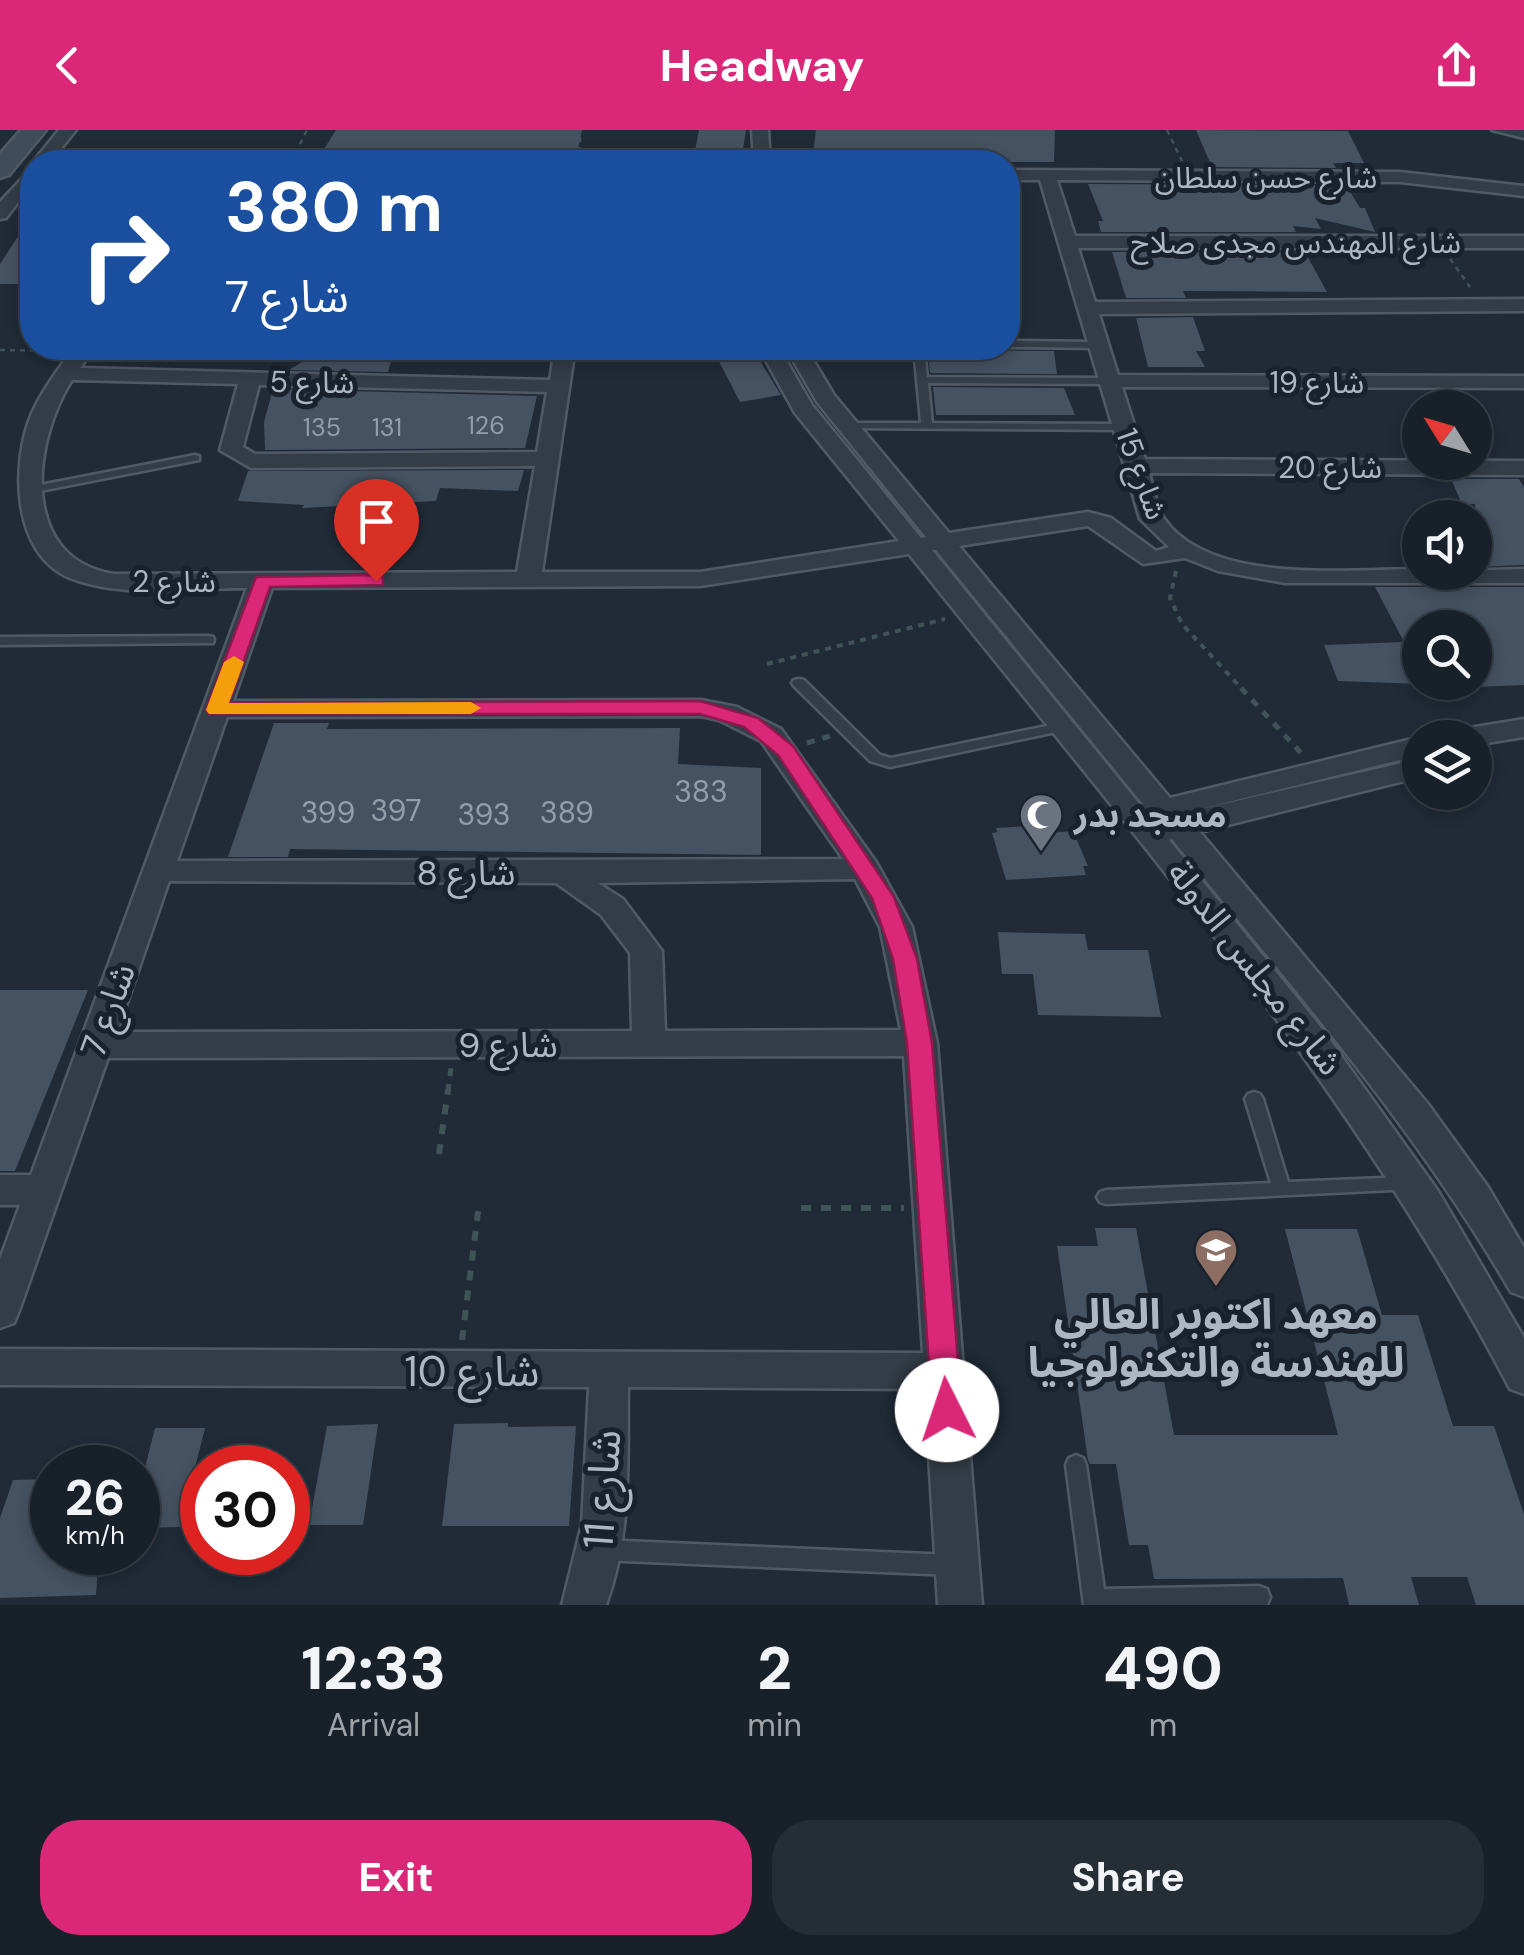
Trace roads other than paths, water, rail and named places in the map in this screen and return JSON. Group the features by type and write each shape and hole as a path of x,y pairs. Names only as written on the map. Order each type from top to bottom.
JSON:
{"main road":[{"path":"0,170 34,130"}],"street":[{"path":"66,132 84,130"},
{"path":"1500,130 1524,133"},
{"name":"شارع حسن سلطان","path":"1020,175 1400,177 1524,191"},
{"name":"شارع 15","path":"1046,176 1152,519 1188,551 1219,565 1285,577 1524,576"},
{"path":"0,214 20,188"},
{"name":"شارع المهندس مجدى صلاح","path":"1067,242 1524,242"},
{"path":"1087,308 1524,305"},
{"name":"شارع 2","path":"75,360 42,415 32,448 36,516 49,549 72,570 114,582 700,579 1088,519 1103,523 1145,557 1160,559 1188,551"},
{"path":"528,581 563,360"},
{"name":"شارع مجلس الدولة","path":"776,360 803,408 929,542 1158,821 1416,1114 1476,1198 1524,1281"},
{"name":"شارع مجلس الدولة","path":"804,360 929,542 972,612 1061,727 1158,821 1382,1133 1489,1306 1524,1376"},
{"name":"شارع 5","path":"67,374 557,386"},
{"path":"250,380 231,450 250,460 546,460"},
{"name":"شارع 19","path":"1110,381 1524,382"},
{"name":"شارع 20","path":"1136,466 1524,468"},
{"name":"شارع 7","path":"0,1311 262,581"},
{"path":"217,710 700,708 751,722 786,750 865,869 896,927 920,1043 960,1605"},
{"path":"1492,733 1524,728"},
{"path":"1492,754 1524,749"},
{"path":"1158,821 1315,768 1402,750"},
{"path":"1158,821 1402,772"},
{"path":"562,873 865,869"},
{"name":"شارع 8","path":"158,871 562,873 612,907 646,950 649,1045"},
{"name":"شارع 9","path":"96,1045 920,1043"},
{"path":"0,1190 44,1190"},
{"name":"شارع 10","path":"0,1367 944,1371"},
{"name":"شارع 11","path":"584,1605 593,1586 600,1550 609,1371"}],"lane":[{"path":"1020,344 1098,344"},
{"path":"920,360 927,426"},
{"path":"922,380 1110,381"},
{"path":"848,426 1124,426"},
{"path":"34,489 195,458"},
{"path":"0,641 208,640"},
{"path":"798,683 875,758 890,763 1061,727"},
{"path":"1254,1098 1282,1190"},
{"path":"1106,1197 1416,1183"},
{"path":"1076,1464 1094,1602 1259,1597"},
{"path":"600,1550 956,1566"}],"place":[{"name":"مسجد بدر","path":"1041,853"},
{"name":"معهد اكتوبر العالي للهندسة والتكنولوجيا","path":"1216,1288"}]}
